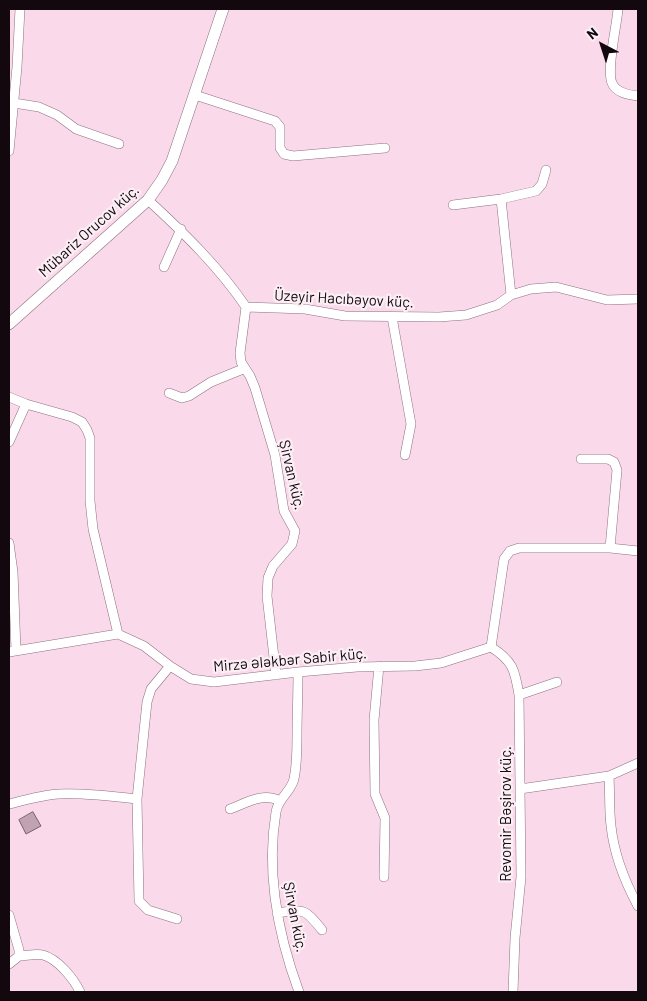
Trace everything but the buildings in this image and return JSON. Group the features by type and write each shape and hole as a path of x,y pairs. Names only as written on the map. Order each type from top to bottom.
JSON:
{"street":[{"path":"9,152 14,103 13,67 20,9"},
{"name":"Mübariz Orucov küç.","path":"9,324 148,200 162,180 172,161 223,9"},
{"path":"618,9 610,72 612,83 619,91 638,96"},
{"path":"195,94 275,121 280,126 280,148 284,154 293,156 385,148"},
{"path":"14,103 40,107 56,115 76,129 118,144"},
{"path":"453,205 536,191 542,184 546,170"},
{"path":"501,198 511,295"},
{"path":"148,200 181,230 229,282 246,307"},
{"path":"164,267 181,230"},
{"name":"Üzeyir Hacıbəyov küç.","path":"246,307 305,309 345,316 439,318 466,315 497,304 511,295 532,289 556,287 607,300 638,299"},
{"name":"Şirvan küç.","path":"246,307 240,353 241,362 250,376 275,455 284,511 295,530 292,544 274,566 268,578 267,596 276,675"},
{"path":"392,317 411,424 405,455"},
{"path":"169,393 182,398 189,396 211,382 244,369"},
{"path":"9,397 26,404 72,417 82,422 87,430 90,438 90,501 94,529 118,634 12,651 13,572 9,543"},
{"path":"9,442 26,404"},
{"path":"581,459 608,459 614,462 617,470 610,548"},
{"path":"491,647 504,559 510,551 519,548 610,548 638,551"},
{"name":"Mirzə Ələkbər Sabir küç.","path":"118,634 144,646 170,666 191,679 201,682 298,672 441,663 491,647"},
{"name":"Revomir Bəşirov küç.","path":"491,647 510,662 516,674 519,695 521,877 515,938 513,992"},
{"path":"170,666 151,689 147,702 138,799 139,901 148,910 176,919"},
{"name":"Mirzə Ələkbər Sabir küç.","path":"379,666 374,720 375,794 385,818 384,877"},
{"name":"Şirvan küç.","path":"298,672 294,781 276,810 273,882 282,937 299,992"},
{"path":"519,695 557,682"},
{"path":"520,789 609,776 638,763"},
{"path":"609,776 611,826 614,846 621,870 638,906"},
{"path":"9,804 59,794 86,794 138,799"},
{"path":"230,809 262,796 272,797 280,801"},
{"path":"277,913 299,910 308,913 322,930"},
{"path":"9,916 18,956"},
{"path":"9,964 18,956 42,955 55,960 80,992"}]}
